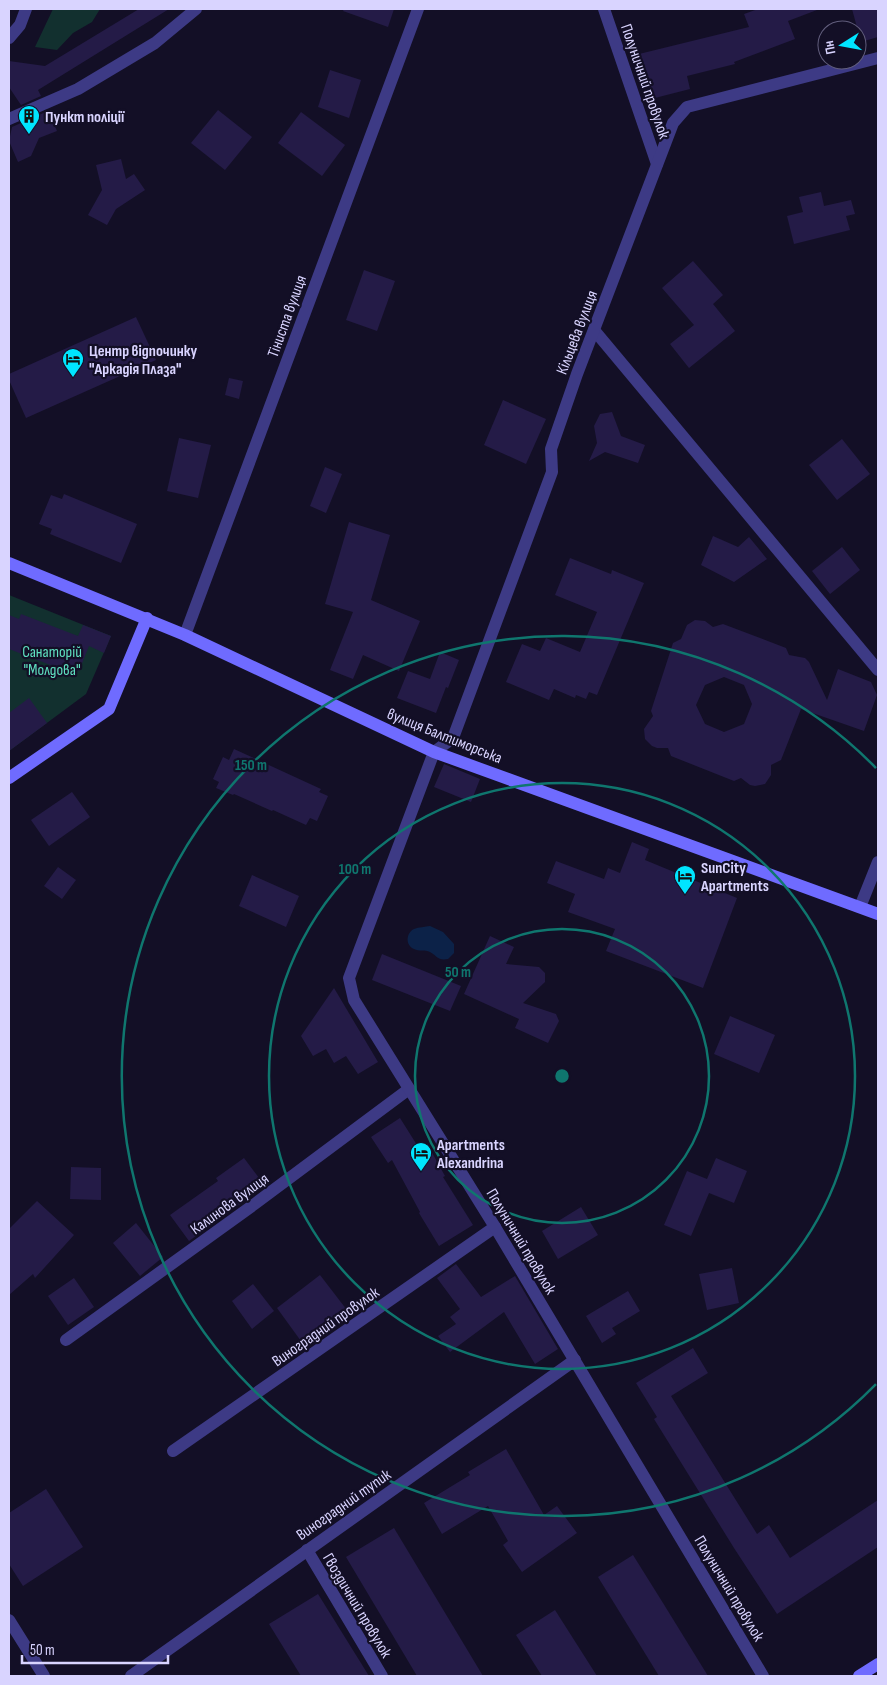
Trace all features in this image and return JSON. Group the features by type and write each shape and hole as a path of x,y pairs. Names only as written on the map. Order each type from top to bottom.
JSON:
{"main road":[{"name":"вулиця Балтиморська","path":"9,563 147,618 434,752 878,914"},
{"path":"9,778 108,709 147,618"},
{"path":"859,1676 878,1664"}],"street":[{"path":"9,38 20,25 26,9"},
{"path":"9,119 78,89 155,44 196,9"},
{"name":"Тіниста вулиця","path":"185,635 418,9"},
{"name":"Полуничний провулок","path":"604,9 657,164"},
{"name":"Кільцева вулиця","path":"434,752 453,738 552,472 551,449 673,123 687,107 878,58"},
{"path":"594,330 878,670"},
{"name":"Полуничний провулок","path":"434,752 349,978 354,1000 495,1227 763,1676"},
{"path":"860,907 878,862"},
{"name":"Калинова вулиця","path":"66,1340 256,1203 409,1089"},
{"name":"Виноградний провулок","path":"173,1452 495,1227"},
{"name":"Виноградний тупик","path":"131,1676 575,1360"},
{"name":"Гвоздичний провулок","path":"307,1550 382,1676"},
{"path":"9,1620 44,1676"}],"green space":[{"path":"53,9 100,9 92,22 73,33 57,50 35,47"},
{"name":"Санаторій \"Молдова\"","path":"9,595 111,636 86,694 9,751"}],"water":[{"path":"430,926 443,932 454,944 454,953 448,959 440,959 430,952 416,950 409,945 408,936 411,931 416,928"}],"building":[{"path":"139,9 169,9 38,90 41,96 21,105 9,87 9,61 45,66"},
{"path":"344,9 394,9 388,27 343,11"},
{"path":"758,9 817,10 788,21 795,39 734,62 735,64 687,76 690,89 651,99 639,54 749,27 744,14"},
{"path":"852,9 878,9 878,37 867,40 867,20 855,20"},
{"path":"330,70 361,80 349,118 318,107"},
{"path":"218,110 252,137 225,170 191,143"},
{"name":"Пункт поліції","path":"48,111 57,131 39,138 31,156 18,162 9,141 12,127"},
{"path":"301,112 345,145 322,176 278,143"},
{"path":"121,159 126,179 134,174 145,190 116,209 107,225 88,215 102,190 96,165"},
{"path":"821,192 824,206 851,200 855,214 846,216 850,230 794,244 787,216 803,212 799,197"},
{"path":"693,261 723,295 713,304 735,331 689,368 670,344 694,325 662,288"},
{"path":"364,270 395,281 377,331 346,320"},
{"path":"136,317 156,360 26,418 9,380 9,374"},
{"path":"229,378 243,381 239,399 225,395"},
{"path":"503,400 546,419 526,464 484,445"},
{"path":"612,412 621,436 645,445 638,463 605,452 589,461 597,443 594,426 600,414"},
{"path":"179,438 211,445 198,498 167,491"},
{"path":"842,439 870,474 837,500 809,465"},
{"path":"325,467 342,474 326,513 310,506"},
{"path":"64,494 137,524 121,563 50,534 52,529 39,524 51,495 62,499"},
{"path":"349,522 390,535 371,600 420,621 399,671 363,655 353,679 330,670 353,612 325,604"},
{"path":"713,536 738,547 749,537 767,559 734,582 701,565"},
{"path":"842,547 860,570 830,594 812,571"},
{"path":"570,558 611,574 612,570 644,583 597,695 589,692 586,699 576,695 575,698 554,689 549,700 506,682 522,644 540,651 546,638 580,652 597,612 555,595"},
{"path":"21,614 78,636 83,625 111,636 104,653 89,646 79,671 68,666 66,671 9,649 9,615 19,619"},
{"path":"695,620 705,621 713,627 723,624 786,648 789,655 805,658 809,662 827,700 838,669 871,682 877,695 864,731 801,709 781,760 771,765 771,775 765,784 755,786 750,785 741,778 734,781 671,756 668,748 652,746 645,739 644,729 653,716 651,711 673,643 681,639 687,625","holes":["724,677 744,685 752,704 744,724 724,732 705,724 696,705 705,685"]},
{"path":"440,652 459,660 436,713 397,698 408,671 430,679"},
{"path":"29,698 47,723 9,751 9,713"},
{"path":"234,749 321,789 319,792 328,796 317,821 310,818 306,825 216,788 219,782 213,779 223,757 229,760"},
{"path":"444,764 480,779 471,802 434,787"},
{"path":"72,792 90,817 49,846 31,820"},
{"path":"632,842 649,849 645,860 737,898 703,988 606,951 615,929 568,912 575,894 547,883 556,861 604,879 608,868 620,873"},
{"path":"58,867 76,880 62,899 44,886"},
{"path":"252,875 299,896 286,927 239,906"},
{"path":"490,936 514,947 506,964 539,967 545,973 545,982 523,1003 556,1014 559,1021 548,1043 515,1028 519,1019 464,994"},
{"path":"382,954 461,986 450,1011 372,980"},
{"path":"334,988 378,1062 358,1074 346,1056 334,1063 326,1049 313,1056 301,1036"},
{"path":"730,1016 775,1035 759,1073 714,1054"},
{"path":"400,1118 422,1153 430,1149 445,1176 443,1177 473,1225 439,1246 419,1213 392,1160 388,1163 371,1137"},
{"path":"244,1158 265,1186 189,1241 170,1215 218,1181 216,1178"},
{"path":"716,1158 747,1171 734,1203 709,1193 691,1236 664,1225 687,1171 707,1179"},
{"path":"71,1167 101,1168 101,1200 70,1199"},
{"path":"37,1201 74,1235 35,1278 33,1274 9,1295 9,1229"},
{"path":"581,1207 598,1235 558,1259 542,1231"},
{"path":"136,1223 163,1257 140,1276 113,1243"},
{"path":"456,1264 481,1297 515,1276 558,1349 535,1364 504,1312 450,1352 438,1336 456,1324 450,1317 460,1309 437,1278"},
{"path":"732,1268 739,1303 707,1310 699,1274"},
{"path":"320,1275 350,1314 306,1348 277,1308"},
{"path":"74,1278 94,1307 68,1325 48,1296"},
{"path":"253,1284 274,1311 252,1329 232,1301"},
{"path":"628,1291 640,1311 612,1328 616,1334 602,1343 586,1316"},
{"path":"693,1348 708,1373 671,1396 757,1534 769,1525 790,1558 878,1500 878,1547 777,1614 654,1419 657,1417 636,1383"},
{"path":"506,1449 544,1515 557,1506 577,1533 522,1572 503,1545 508,1541 488,1506 442,1534 424,1503 470,1475 468,1472"},
{"path":"46,1489 83,1547 23,1586 9,1564 9,1513"},
{"path":"394,1528 483,1676 417,1676 346,1557"},
{"path":"633,1555 708,1676 659,1676 598,1577"},
{"path":"318,1594 369,1676 301,1676 269,1624"},
{"path":"555,1610 597,1676 542,1676 516,1635"}],"place":[{"name":"Пункт поліції","path":"29,135"},
{"name":"Центр відпочинку \"Аркадія Плаза\"","path":"73,378"},
{"name":"SunCity Apartments","path":"685,895"},
{"name":"Apartments Alexandrina","path":"421,1172"}]}
